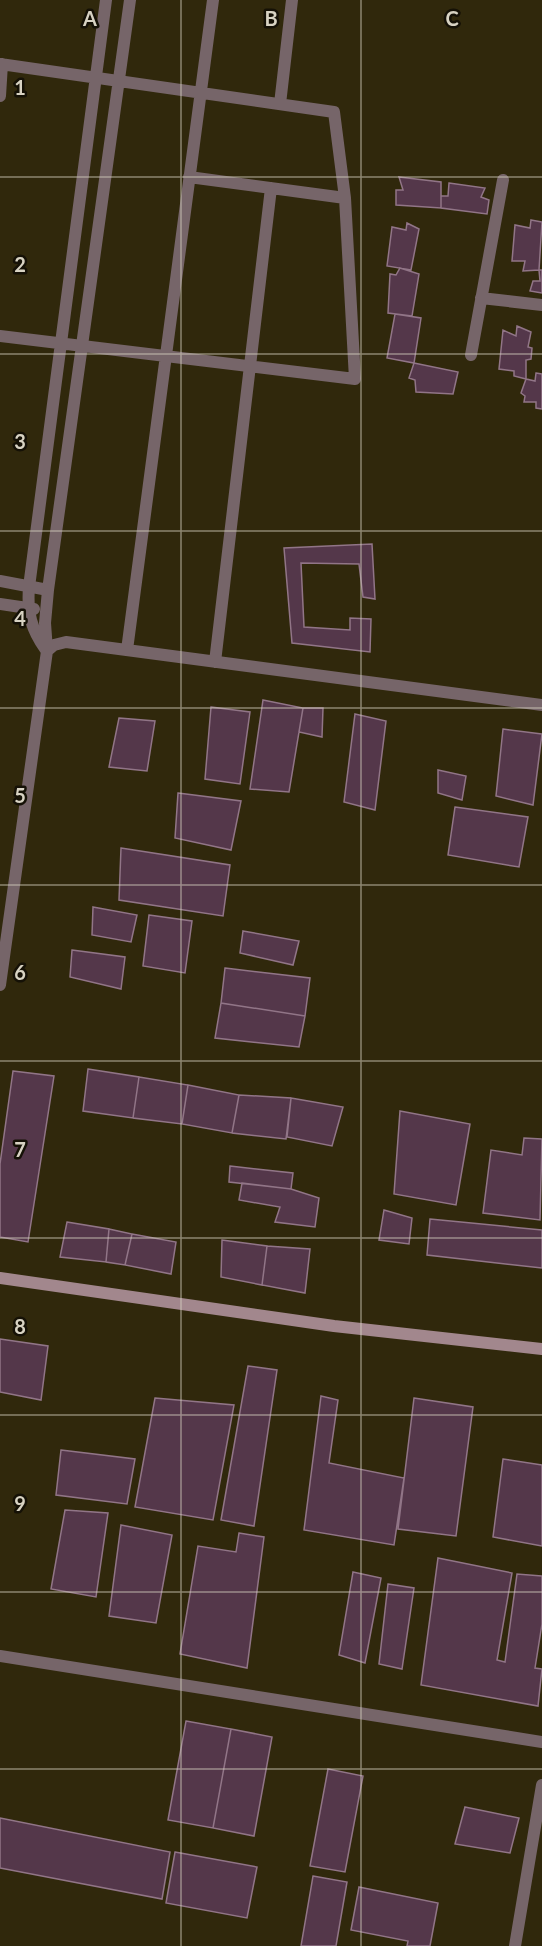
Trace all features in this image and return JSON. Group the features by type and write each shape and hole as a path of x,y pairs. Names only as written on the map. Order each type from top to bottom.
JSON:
{"street":[{"path":"47,651 30,623 27,608 28,587 106,0"},
{"path":"0,985 47,651 48,590 130,0"},
{"path":"127,650 213,0"},
{"path":"280,104 292,0"},
{"path":"0,96 1,64 334,112 345,198 355,379 0,336"},
{"path":"189,177 345,198"},
{"path":"471,355 503,180"},
{"path":"215,662 271,188"},
{"path":"481,298 542,305"},
{"path":"0,581 48,590"},
{"path":"0,604 46,610"},
{"path":"47,651 66,642 542,705"},
{"path":"0,1278 322,1324 542,1349"},
{"path":"0,1656 542,1742"},
{"path":"515,1946 542,1785"}],"building":[{"path":"399,177 441,182 441,208 396,205 396,190 403,190"},
{"path":"449,183 485,188 481,197 489,200 487,214 441,208 441,196 448,196"},
{"path":"531,220 542,222 539,270 523,271 525,261 512,261 515,225 530,228"},
{"path":"407,223 419,229 411,270 387,266 392,227 406,230"},
{"path":"400,268 419,274 412,316 388,313 390,274 396,275"},
{"path":"539,270 542,270 542,293 530,291 533,281 540,281"},
{"path":"395,314 421,318 414,363 387,358"},
{"path":"517,326 531,332 528,347 532,348 531,359 526,360 526,379 514,376 514,371 499,369 503,330 516,336"},
{"path":"414,363 458,372 453,394 416,392 415,380 409,378"},
{"path":"536,373 542,374 542,409 536,408 536,402 524,402 525,396 521,393 526,379 535,381"},
{"path":"372,544 375,599 363,597 359,564 301,563 304,627 350,630 350,618 371,619 370,652 292,643 284,548"},
{"path":"263,700 303,708 289,792 250,789"},
{"path":"211,707 250,712 240,784 205,779"},
{"path":"303,708 323,708 322,737 299,732"},
{"path":"355,714 386,721 375,810 344,802"},
{"path":"119,718 155,721 147,771 109,767"},
{"path":"503,729 542,734 533,805 496,796"},
{"path":"438,770 466,776 462,800 438,793"},
{"path":"178,793 241,801 231,850 175,838"},
{"path":"455,807 528,817 519,867 448,855"},
{"path":"121,848 230,865 223,916 119,900"},
{"path":"93,907 137,915 131,942 92,935"},
{"path":"149,915 192,921 185,973 143,966"},
{"path":"243,931 299,941 293,965 240,953"},
{"path":"72,950 125,957 121,989 70,977"},
{"path":"225,968 310,978 305,1016 221,1003"},
{"path":"221,1003 305,1016 299,1047 215,1038"},
{"path":"88,1069 139,1077 133,1118 83,1111"},
{"path":"13,1071 54,1076 28,1242 0,1237 0,1164"},
{"path":"139,1077 188,1085 182,1124 133,1118"},
{"path":"188,1085 239,1095 232,1133 182,1124"},
{"path":"239,1095 291,1098 286,1139 232,1133"},
{"path":"291,1098 343,1107 332,1146 287,1137"},
{"path":"400,1111 470,1124 456,1205 394,1194"},
{"path":"524,1138 542,1139 540,1220 483,1213 491,1150 522,1155"},
{"path":"230,1166 293,1173 291,1189 229,1182"},
{"path":"242,1183 291,1189 319,1198 315,1227 275,1222 280,1207 239,1200"},
{"path":"384,1210 412,1218 409,1244 379,1240"},
{"path":"430,1219 542,1230 542,1268 427,1255"},
{"path":"67,1222 109,1229 106,1262 60,1257"},
{"path":"109,1229 132,1234 125,1265 106,1262"},
{"path":"132,1234 176,1242 171,1274 125,1265"},
{"path":"222,1240 267,1246 262,1285 221,1277"},
{"path":"267,1246 310,1249 305,1293 262,1285"},
{"path":"0,1339 48,1346 41,1400 0,1392"},
{"path":"248,1366 277,1370 254,1526 221,1520"},
{"path":"321,1396 338,1400 329,1463 404,1478 394,1545 304,1530"},
{"path":"155,1398 234,1405 213,1520 135,1507"},
{"path":"414,1398 473,1407 456,1536 398,1529"},
{"path":"61,1450 135,1459 127,1504 56,1495"},
{"path":"503,1459 542,1465 542,1546 493,1537"},
{"path":"65,1510 108,1513 96,1597 51,1589"},
{"path":"121,1525 172,1535 156,1623 109,1616"},
{"path":"239,1533 264,1537 247,1668 180,1654 198,1546 236,1552"},
{"path":"438,1558 512,1573 497,1660 505,1662 517,1574 542,1576 542,1624 535,1668 542,1669 538,1706 421,1685"},
{"path":"353,1572 381,1578 365,1663 339,1655"},
{"path":"388,1584 414,1588 402,1669 379,1664"},
{"path":"186,1721 231,1729 213,1828 168,1820"},
{"path":"231,1729 272,1737 254,1836 213,1828"},
{"path":"328,1769 363,1776 345,1872 310,1866"},
{"path":"465,1807 519,1818 510,1853 455,1844"},
{"path":"0,1818 170,1852 162,1899 0,1868"},
{"path":"175,1852 257,1867 247,1918 166,1903"},
{"path":"313,1876 347,1882 336,1946 301,1946"},
{"path":"359,1887 438,1903 430,1946 407,1946 408,1941 351,1930"}]}
